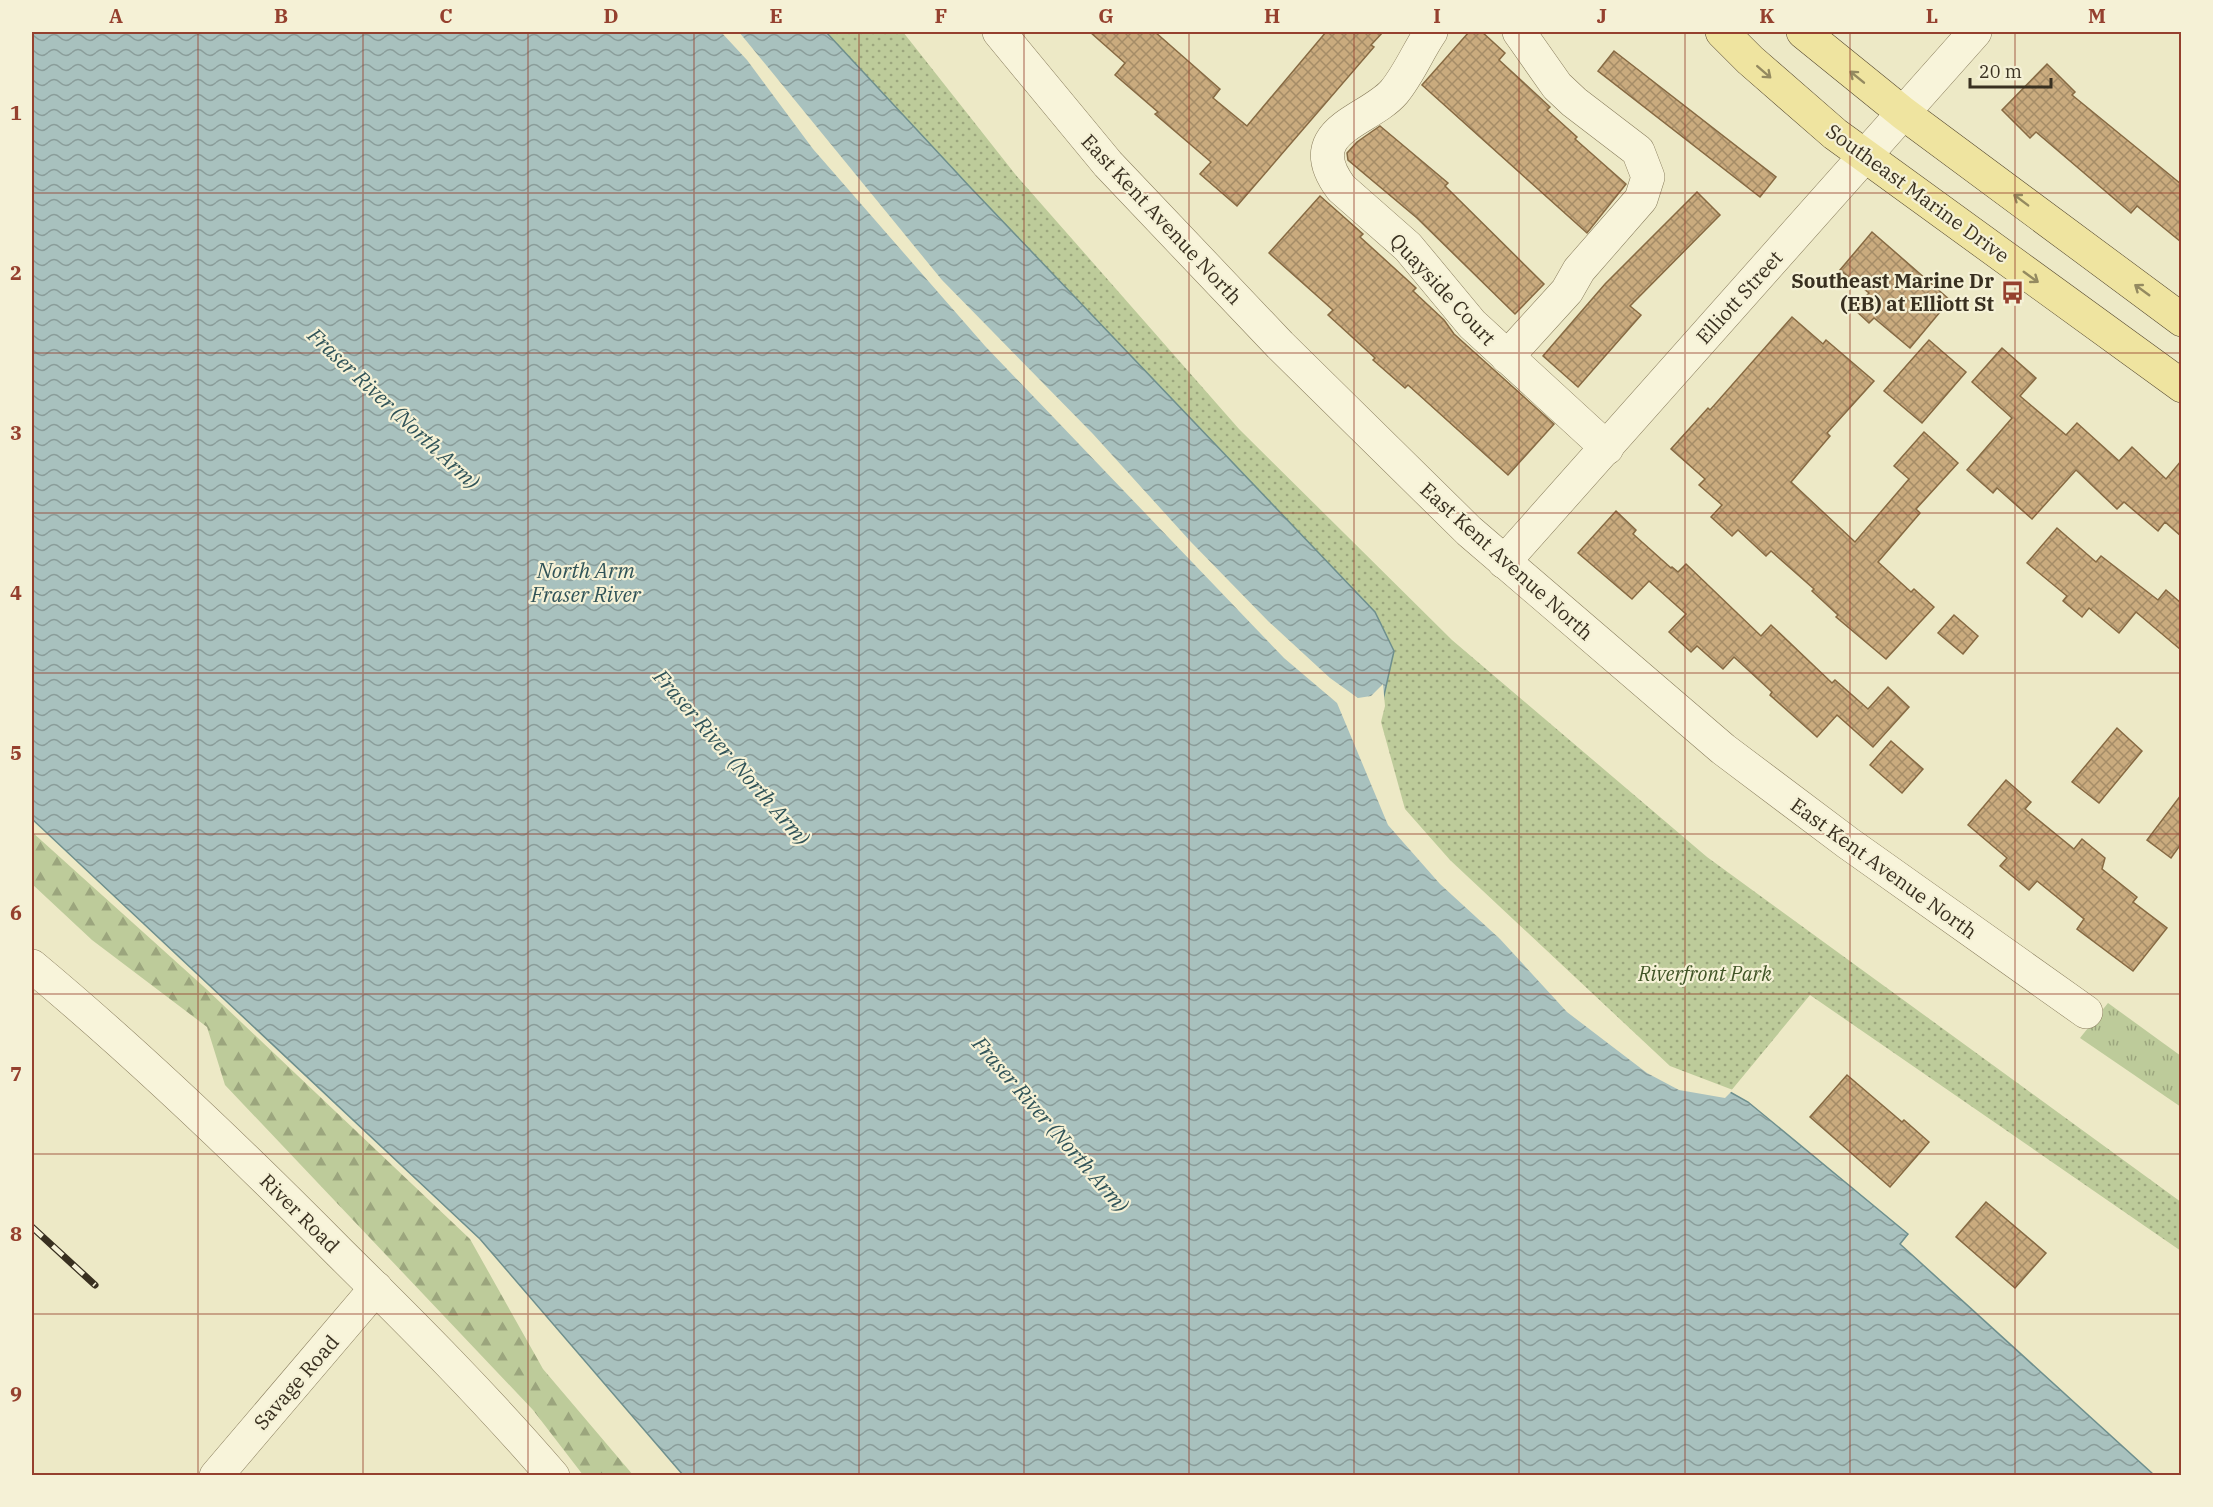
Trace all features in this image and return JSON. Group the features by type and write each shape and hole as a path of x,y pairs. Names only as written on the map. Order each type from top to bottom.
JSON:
{"main road":[{"name":"Southeast Marine Drive","path":"1722,32 1750,60 1834,134 2181,386"},
{"path":"1803,32 1903,113 2181,320"}],"street":[{"name":"East Kent Avenue North","path":"999,32 1108,164 1255,320 1504,562 1764,780 2086,1012"},
{"name":"Quayside Court","path":"1431,32 1394,92 1357,116 1337,134 1328,156 1330,168 1341,188 1408,247 1472,324 1607,448"},
{"name":"Quayside Court","path":"1507,357 1567,291 1579,270 1641,199 1648,177 1638,151 1628,141 1574,102 1557,86 1519,32"},
{"name":"Elliott Street","path":"1504,562 1975,32"},
{"name":"River Road","path":"32,966 186,1102 485,1397 553,1476"},
{"name":"Savage Road","path":"216,1476 376,1288"}],"green space":[{"name":"Riverfront Park","path":"826,32 903,32 1015,174 1239,429 1452,640 1707,857 2181,1202 2181,1251 1810,995 1730,1092 1669,1069 1449,862 1402,810 970,187"},
{"path":"32,832 203,986 470,1239 543,1369 633,1475 583,1475 533,1410 225,1085 207,1027 92,940 32,884"},
{"path":"2108,1003 2181,1056 2181,1107 2080,1038"}],"water":[{"name":"North Arm Fraser River","path":"32,32 826,32 970,187 1375,612 1394,651 1378,722 1402,810 1449,862 1669,1069 1730,1092 1748,1102 1908,1234 1900,1244 2154,1475 683,1475 480,1239 32,819"}],"pier":[{"path":"721,32 739,32 942,280 1093,434 1191,542 1268,621 1330,678 1358,698 1371,696 1383,684 1385,706 1381,722 1405,809 1450,860 1670,1066 1733,1090 1725,1098 1679,1090 1647,1073 1567,1012 1500,939 1440,884 1388,825 1337,703 1284,658 985,346 813,149 747,60"}],"building":[{"path":"1090,32 1155,32 1220,89 1213,98 1247,126 1326,32 1383,32 1371,45 1374,47 1237,206 1200,174 1211,162 1155,114 1158,112 1115,75 1125,63"},
{"path":"1469,32 1482,32 1505,53 1499,60 1550,107 1547,110 1577,137 1575,139 1626,184 1587,233 1422,85"},
{"path":"1614,51 1776,177 1760,197 1598,71"},
{"path":"2047,64 2075,92 2072,95 2181,184 2181,242 2137,206 2131,213 2036,132 2030,138 2002,110"},
{"path":"1380,126 1448,183 1445,186 1544,284 1515,314 1417,218 1348,160 1347,153 1357,142"},
{"path":"1697,192 1720,215 1630,306 1641,315 1578,387 1543,356 1605,284"},
{"path":"1320,196 1363,234 1360,237 1416,288 1413,291 1444,320 1454,334 1554,424 1508,475 1408,385 1405,388 1373,360 1375,358 1328,315 1333,310 1269,253"},
{"path":"1872,232 1950,300 1910,348 1874,318 1869,323 1854,309 1869,293 1840,270"},
{"path":"1792,317 1823,344 1826,340 1874,381 1827,433 1830,436 1791,482 1855,542 1909,479 1894,466 1924,432 1958,463 1916,509 1920,513 1878,562 1911,592 1914,589 1934,607 1886,659 1836,617 1838,615 1812,591 1814,589 1771,551 1766,556 1738,530 1732,536 1711,517 1722,505 1699,485 1705,479 1671,449 1708,408 1710,410"},
{"path":"1929,340 1966,372 1922,423 1884,391"},
{"path":"2002,348 2036,378 2020,396 2066,435 2077,423 2119,461 2132,447 2166,479 2181,461 2181,536 2165,522 2158,531 2124,502 2117,509 2076,470 2032,519 1997,488 1993,493 1967,470 2012,418 1972,382"},
{"path":"1616,511 1636,530 1633,534 1671,568 1678,572 1686,564 1761,636 1771,625 1832,683 1835,680 1868,709 1888,687 1909,707 1873,747 1837,715 1817,737 1770,695 1772,692 1734,657 1723,669 1697,646 1691,652 1669,632 1686,614 1649,581 1632,599 1578,553"},
{"path":"2057,528 2096,562 2101,556 2158,600 2166,590 2181,603 2181,650 2136,612 2119,633 2089,608 2082,617 2063,601 2067,596 2027,563"},
{"path":"1954,615 1978,636 1963,654 1938,633"},
{"path":"2117,728 2142,751 2099,803 2072,782"},
{"path":"1891,741 1923,769 1902,793 1870,765"},
{"path":"2006,780 2031,802 2025,809 2074,849 2082,839 2105,858 2102,869 2137,897 2133,902 2167,928 2133,971 2077,929 2084,919 2037,881 2029,890 2000,866 2007,858 1968,825"},
{"path":"2181,795 2181,844 2171,858 2147,840"},
{"path":"1847,1075 1929,1142 1890,1187 1810,1117"},
{"path":"1986,1202 2046,1253 2015,1288 1956,1237"}],"railway":[{"path":"32,1227 95,1285"}],"place":[{"name":"Southeast Marine Dr (EB) at Elliott St","path":"2012,292"}],"water label":[{"name":"Fraser River (North Arm)","path":"394,408"},
{"name":"Fraser River (North Arm)","path":"732,757"},
{"name":"Fraser River (North Arm)","path":"1051,1124"}]}
